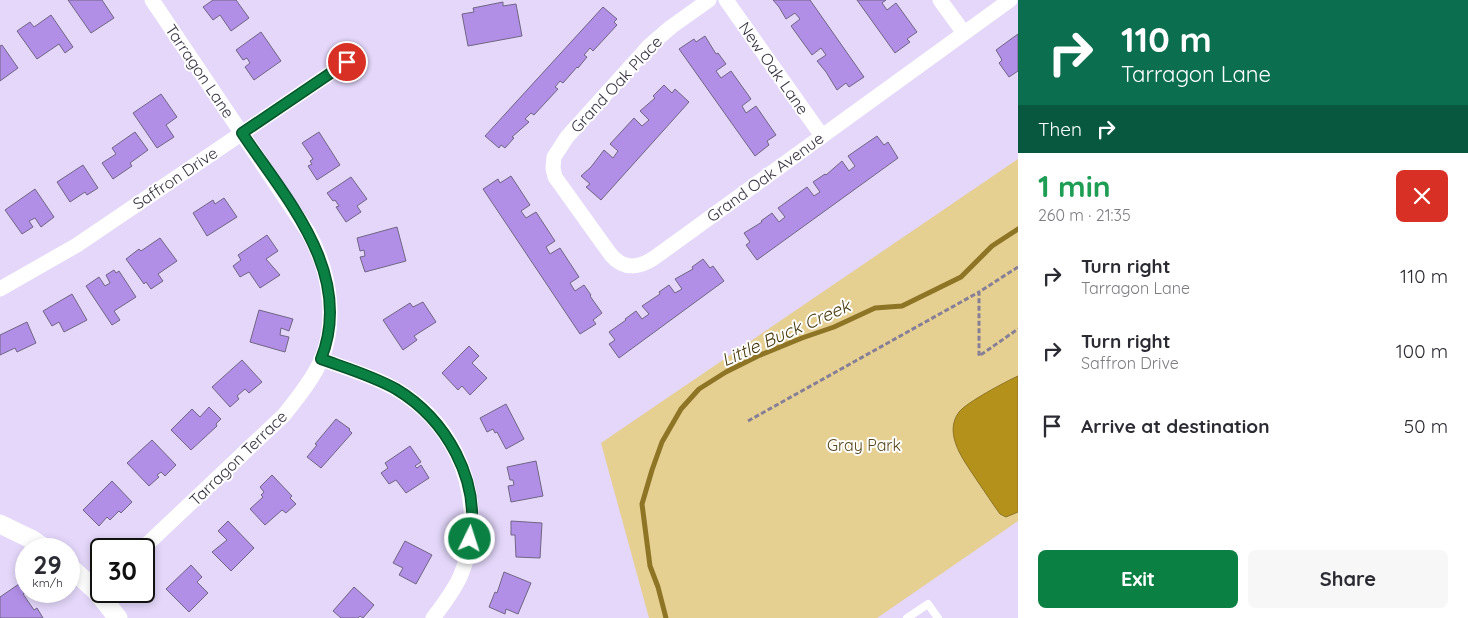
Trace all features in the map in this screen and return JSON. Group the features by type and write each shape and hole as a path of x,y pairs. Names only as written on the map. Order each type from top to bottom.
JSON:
{"street":[{"name":"Tarragon Lane","path":"152,0 308,232 322,260 330,305 327,341 321,359"},
{"name":"Grand Oak Place","path":"554,157 567,137 649,46 709,0"},
{"name":"New Oak Lane","path":"726,0 822,136"},
{"path":"940,0 964,33"},
{"name":"Grand Oak Avenue","path":"554,157 552,168 555,177 616,260 631,267 639,266 654,258 1010,0"},
{"name":"Saffron Drive","path":"0,289 77,245 347,62"},
{"path":"321,359 382,383 408,396 440,427 462,467 472,510 469,547 454,589 433,618"},
{"name":"Tarragon Terrace","path":"154,538 284,416 309,383 321,359"},
{"path":"0,524 29,538"},
{"path":"80,575 90,583"},
{"path":"108,603 118,618"}],"lane":[{"path":"907,618 928,604 938,618"}],"path":[{"path":"748,421 979,292 1018,267"},
{"path":"979,292 978,356 1018,329"}],"green space":[{"name":"Gray Park","path":"1018,159 1018,521 877,618 649,618 601,443"}],"shaded area":[{"path":"1018,376 1018,512 1006,517 1000,514 962,458 954,439 953,430 954,421 963,408"}],"building":[{"path":"68,0 102,0 114,18 91,33"},
{"path":"213,0 236,0 249,18 231,31 220,15 213,20 203,7"},
{"path":"773,0 810,0 864,77 849,87 846,83 837,90 817,61 826,55 821,48 812,55 791,26 800,19 795,13 786,19"},
{"path":"857,0 886,0 882,3 887,10 896,3 917,32 907,39 910,42 895,53"},
{"path":"503,2 503,6 516,4 522,36 468,46 462,14 474,12 473,8"},
{"path":"603,7 617,19 614,22 617,25 593,51 590,48 584,55 587,57 578,68 563,83 560,81 555,87 558,89 534,115 531,113 525,119 529,122 512,137 514,138 505,148 501,145 499,148 485,136"},
{"path":"51,15 73,47 65,53 59,44 37,59 17,31 30,22 34,27"},
{"path":"261,32 281,61 254,80 245,67 250,63 247,58 243,60 236,50"},
{"path":"1018,34 1018,71 1009,77 999,63 1002,60 996,50"},
{"path":"705,36 716,54 718,53 726,64 716,71 721,78 731,71 751,99 742,106 746,113 756,106 776,135 767,141 769,145 755,156 679,49 694,39 696,42"},
{"path":"2,45 18,68 0,81 0,46"},
{"path":"664,85 672,93 675,89 689,102 601,200 586,187 590,184 581,176 591,167 604,150 613,158 618,151 610,144 634,118 642,126 649,120 640,111 655,98 653,96"},
{"path":"161,94 177,117 166,125 174,137 157,148 133,113"},
{"path":"135,132 148,150 130,163 132,166 113,179 102,163 116,154 112,148"},
{"path":"319,132 340,165 317,180 308,166 312,164 310,161 313,159 302,143"},
{"path":"877,136 884,145 888,142 898,158 757,260 746,245 750,242 744,233 762,222 772,213 779,222 785,217 778,208 807,187 814,196 820,192 813,182 826,175 842,161 849,171 855,166 848,156"},
{"path":"83,165 98,188 87,195 85,192 70,202 57,182"},
{"path":"511,176 530,205 521,211 526,218 536,212 555,241 546,247 550,254 560,248 579,277 570,283 575,291 584,285 602,313 593,320 596,324 580,334 483,189 498,179 500,183"},
{"path":"351,177 367,199 357,206 361,212 346,222 336,207 339,206 327,193"},
{"path":"35,189 54,217 41,227 35,218 29,221 33,227 22,234 5,210"},
{"path":"224,198 237,217 207,236 193,213 213,200 215,204"},
{"path":"397,227 406,261 365,272 360,257 365,256 364,250 360,251 357,238"},
{"path":"267,235 278,251 266,259 280,275 260,288 249,272 240,277 233,266 241,260 238,255"},
{"path":"160,238 177,261 158,274 163,281 151,289 146,282 144,284 126,259 139,249 141,251"},
{"path":"703,259 710,268 713,266 724,281 619,358 609,344 615,340 609,332 636,311 642,319 649,314 642,306 660,294 659,292 669,285 675,293 682,289 675,279 693,269 692,267"},
{"path":"114,270 116,273 119,271 136,297 114,311 120,320 112,325 86,286 99,277 105,286 110,283 106,275"},
{"path":"72,294 87,320 64,332 59,322 52,326 43,311"},
{"path":"423,302 436,322 414,336 417,340 403,350 383,320 410,303 413,307"},
{"path":"259,310 293,319 289,331 281,328 280,335 289,337 285,352 250,342"},
{"path":"27,322 36,343 17,352 15,348 0,355 0,335"},
{"path":"469,346 479,356 472,363 487,378 470,395 462,386 458,390 442,373"},
{"path":"242,360 262,382 249,393 245,389 237,396 239,399 230,407 212,387"},
{"path":"506,404 524,439 506,449 497,432 495,433 493,429 487,432 480,418"},
{"path":"209,407 221,419 216,424 217,426 191,450 171,430 192,409 200,417"},
{"path":"336,419 350,429 352,433 321,468 307,457 317,445 315,444"},
{"path":"152,440 176,465 165,476 161,472 157,475 159,477 149,486 127,463"},
{"path":"410,446 421,462 415,466 417,468 421,465 429,478 406,493 396,480 389,484 381,473 388,468 385,463"},
{"path":"536,461 543,496 511,502 508,486 514,485 513,480 510,480 507,467"},
{"path":"272,475 292,496 290,498 296,504 286,513 282,510 265,525 250,509 263,497 261,495 264,492 260,487"},
{"path":"112,481 132,502 121,513 119,511 110,520 107,517 99,526 83,510"},
{"path":"228,521 254,548 231,571 212,552 227,540 218,531"},
{"path":"511,521 542,523 540,558 516,557 515,535 511,535"},
{"path":"405,541 432,555 416,584 399,575 403,568 393,563"},
{"path":"191,565 202,577 197,582 208,593 189,612 166,589"},
{"path":"504,572 531,583 518,614 506,609 505,614 489,607 495,592 497,593"},
{"path":"15,587 15,603 29,603 34,610 37,608 43,618 0,618 0,597"},
{"path":"354,587 374,605 363,618 360,616 358,618 341,618 333,611"}],"waterway":[{"name":"Little Buck Creek","path":"666,618 650,566 642,504 662,442 681,409 699,389 726,372 758,356 834,327 875,308 902,306 961,277 992,246 1018,229"}],"route":[{"path":"347,62 242,133 308,232 322,260 329,290 330,305 327,341 321,359 382,383 408,396 436,422 456,453 466,480 472,510 470,539"}]}
